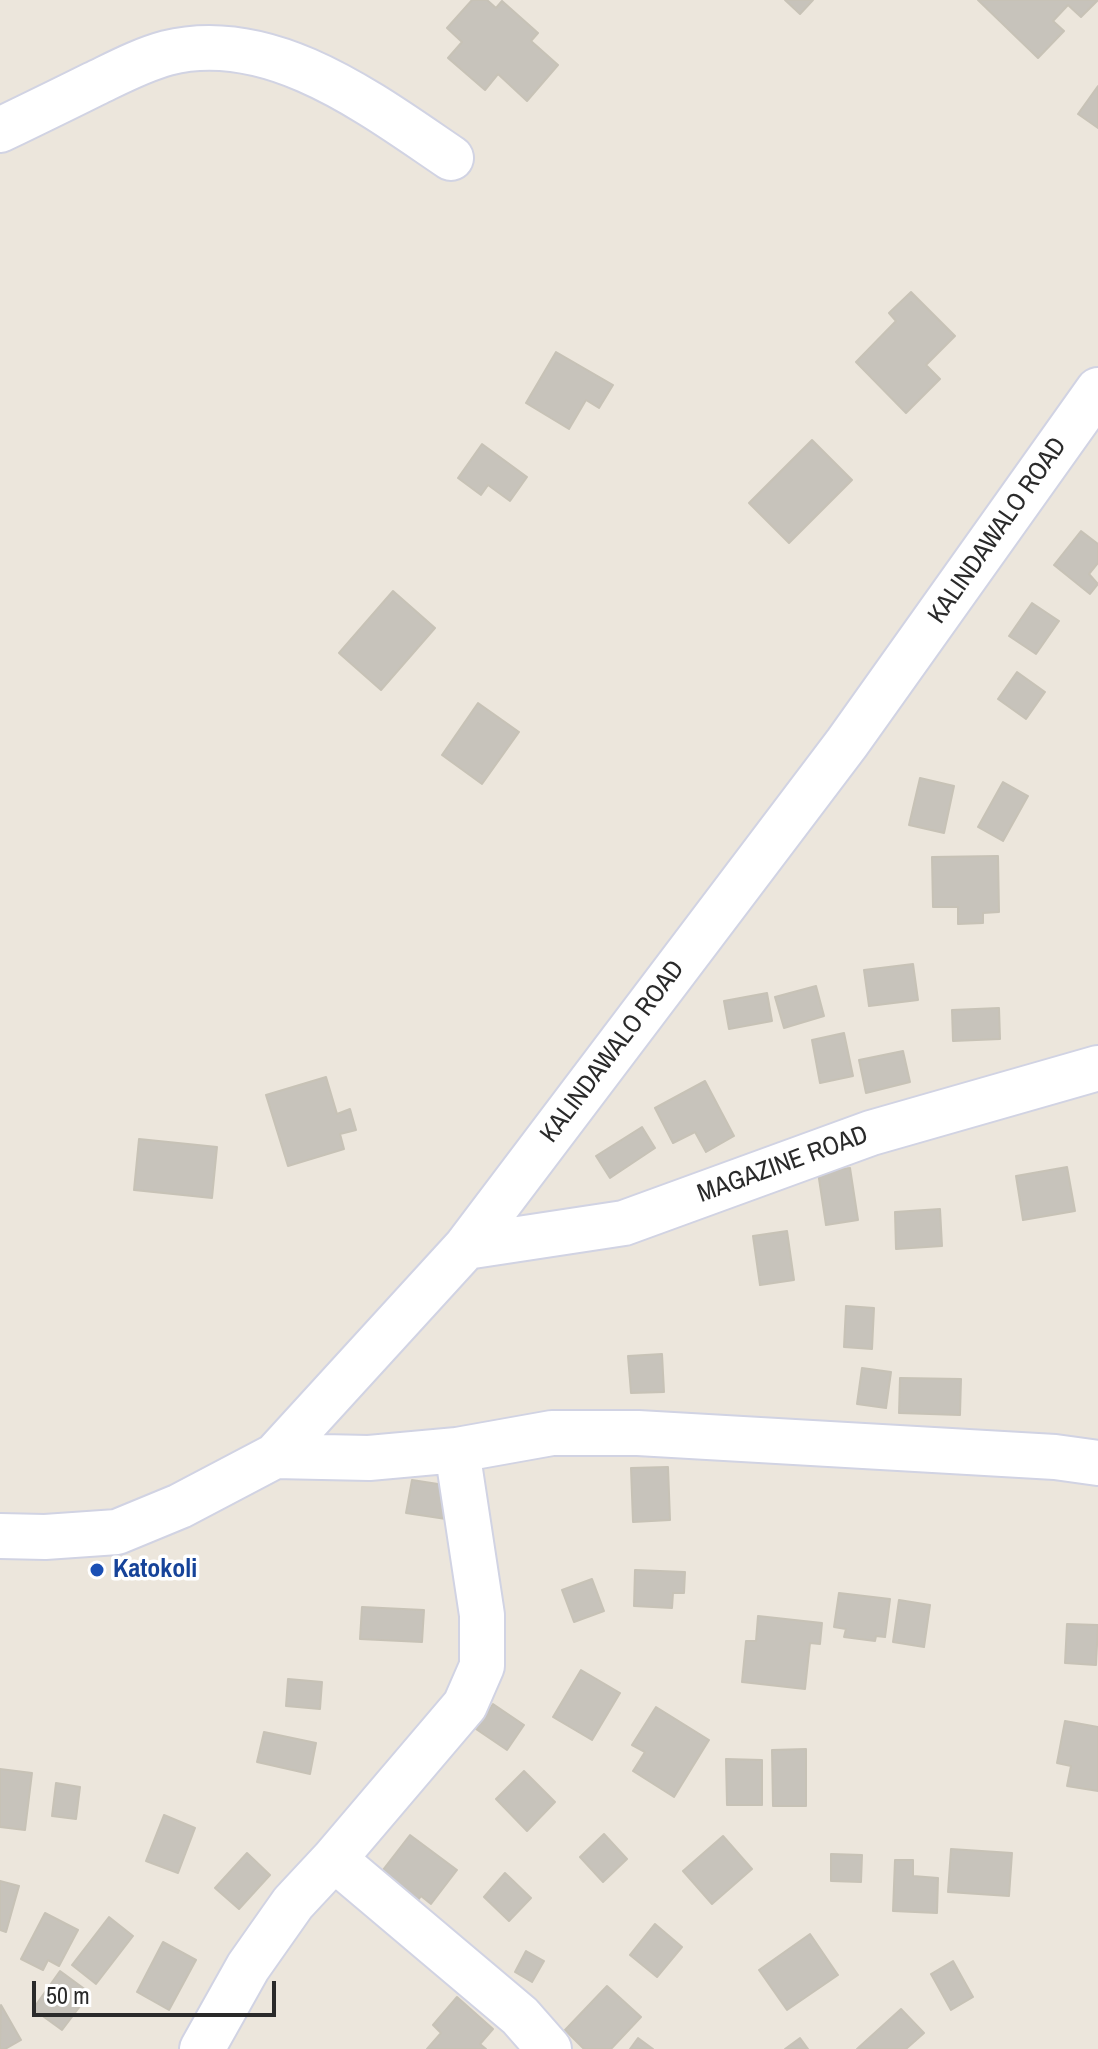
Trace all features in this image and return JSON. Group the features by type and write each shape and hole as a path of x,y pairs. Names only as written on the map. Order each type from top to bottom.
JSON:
{"street":[{"path":"0,130 134,65 168,53 207,49 261,53 352,91 451,158"},
{"name":"KALINDAWALO ROAD","path":"0,1536 45,1537 117,1532 180,1506 275,1456 466,1247 847,743 1098,390"},
{"name":"MAGAZINE ROAD","path":"466,1247 624,1223 871,1133 1098,1068"},
{"path":"275,1456 369,1458 457,1450 552,1433 638,1433 1055,1457 1098,1463"},
{"path":"202,2049 248,1967 293,1903 465,1705 482,1666 482,1615 457,1450"},
{"path":"334,1859 520,2016 549,2049"}],"building":[{"path":"472,0 487,0 496,8 502,1 538,33 531,41 558,65 527,101 498,74 485,90 448,58 462,42 447,28"},
{"path":"785,0 813,0 800,14"},
{"path":"978,0 1098,0 1081,17 1068,5 1053,21 1064,31 1038,58"},
{"path":"1098,86 1098,128 1078,114"},
{"path":"911,292 955,336 926,365 940,379 906,413 856,362 896,321 889,313"},
{"path":"556,352 613,385 599,408 586,400 569,429 526,403"},
{"path":"812,440 852,480 789,543 749,503"},
{"path":"482,444 527,477 510,501 488,485 481,495 458,478"},
{"path":"1081,531 1098,544 1098,563 1089,574 1098,584 1090,594 1054,565"},
{"path":"393,591 435,628 381,690 339,653"},
{"path":"1032,603 1059,621 1036,654 1009,636"},
{"path":"1017,672 1045,692 1026,719 998,699"},
{"path":"478,703 519,732 482,784 442,755"},
{"path":"920,778 954,786 944,833 909,825"},
{"path":"1003,782 1028,796 1003,841 978,827"},
{"path":"998,856 999,912 983,913 983,923 958,924 958,907 933,907 932,857"},
{"path":"913,964 918,1000 869,1006 864,970"},
{"path":"816,986 824,1016 784,1028 775,997"},
{"path":"767,993 772,1021 729,1029 724,1001"},
{"path":"999,1008 1000,1039 953,1041 952,1010"},
{"path":"844,1033 853,1076 820,1083 812,1040"},
{"path":"903,1051 910,1082 866,1093 859,1060"},
{"path":"326,1077 337,1114 350,1109 356,1130 340,1134 344,1149 288,1166 266,1095"},
{"path":"705,1081 734,1136 706,1152 695,1132 673,1143 655,1108"},
{"path":"642,1127 655,1148 610,1178 596,1156"},
{"path":"139,1139 217,1147 212,1198 134,1190"},
{"path":"1067,1167 1075,1211 1023,1220 1016,1176"},
{"path":"850,1168 858,1220 826,1225 818,1172"},
{"path":"940,1209 942,1246 896,1249 895,1212"},
{"path":"787,1231 794,1280 760,1285 753,1236"},
{"path":"846,1306 874,1308 872,1349 844,1347"},
{"path":"662,1354 664,1392 631,1393 628,1356"},
{"path":"862,1368 891,1372 886,1408 857,1404"},
{"path":"900,1378 961,1379 960,1415 899,1413"},
{"path":"668,1467 670,1520 633,1522 631,1468"},
{"path":"412,1480 451,1486 446,1519 406,1513"},
{"path":"635,1570 685,1572 684,1593 673,1593 672,1608 634,1606"},
{"path":"592,1579 604,1611 574,1622 562,1590"},
{"path":"839,1593 890,1599 885,1637 876,1636 875,1641 844,1637 846,1629 834,1627"},
{"path":"899,1600 930,1605 924,1647 893,1642"},
{"path":"362,1607 424,1610 422,1642 360,1639"},
{"path":"758,1616 822,1623 820,1644 810,1643 805,1689 742,1682 746,1641 756,1641"},
{"path":"1067,1624 1098,1625 1096,1665 1065,1663"},
{"path":"581,1670 620,1693 592,1740 553,1717"},
{"path":"288,1679 322,1682 320,1709 286,1706"},
{"path":"493,1704 524,1725 507,1750 476,1729"},
{"path":"656,1707 709,1740 674,1797 633,1771 645,1752 632,1745"},
{"path":"1065,1721 1098,1727 1098,1791 1067,1786 1071,1766 1057,1763"},
{"path":"264,1732 316,1743 310,1774 257,1762"},
{"path":"806,1749 806,1806 773,1806 772,1750"},
{"path":"726,1759 762,1760 762,1805 727,1805"},
{"path":"0,1769 32,1773 25,1830 0,1827"},
{"path":"524,1771 555,1802 527,1831 496,1799"},
{"path":"56,1783 80,1787 76,1819 52,1816"},
{"path":"164,1815 195,1828 178,1873 146,1861"},
{"path":"604,1834 627,1859 603,1882 580,1857"},
{"path":"410,1835 457,1870 431,1904 421,1896 416,1903 379,1875"},
{"path":"723,1836 752,1869 712,1904 683,1871"},
{"path":"951,1849 1012,1853 1009,1896 948,1892"},
{"path":"247,1853 270,1875 239,1909 215,1888"},
{"path":"831,1854 862,1855 861,1882 831,1881"},
{"path":"895,1860 913,1860 913,1876 938,1878 937,1913 893,1911"},
{"path":"505,1873 531,1898 509,1921 484,1897"},
{"path":"0,1881 19,1886 6,1932 0,1930"},
{"path":"45,1913 78,1930 59,1966 48,1960 43,1970 21,1959"},
{"path":"109,1917 133,1936 96,1984 72,1965"},
{"path":"655,1924 682,1947 657,1977 630,1955"},
{"path":"810,1934 838,1975 787,2010 759,1970"},
{"path":"163,1942 196,1960 169,2010 137,1992"},
{"path":"526,1951 544,1961 532,1982 515,1972"},
{"path":"953,1961 973,1997 951,2010 931,1974"},
{"path":"60,1971 90,1993 62,2030 33,2009"},
{"path":"607,1986 641,2017 611,2049 584,2049 565,2030"},
{"path":"457,1997 493,2029 480,2044 486,2049 427,2049 441,2033 433,2025"},
{"path":"1,2005 21,2040 5,2049 0,2049"},
{"path":"901,2009 924,2033 906,2049 857,2049"},
{"path":"638,2038 653,2049 630,2049"},
{"path":"800,2038 808,2049 785,2049"}],"place":[{"name":"Katokoli","path":"97,1570"}]}
